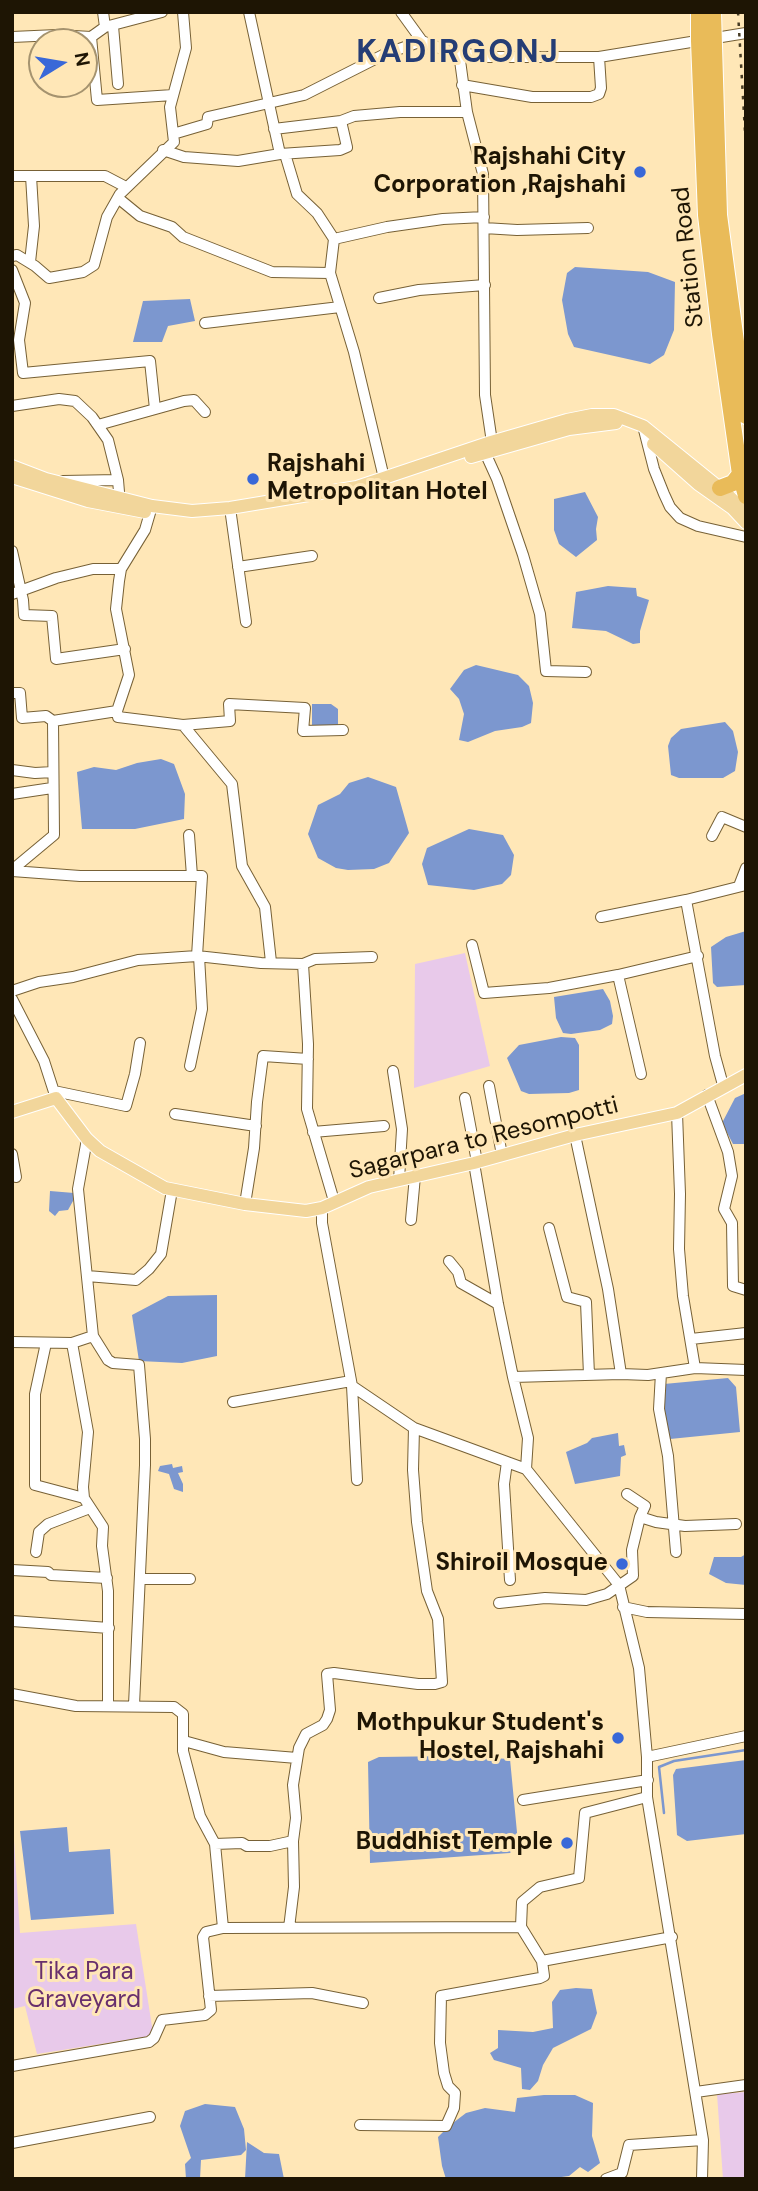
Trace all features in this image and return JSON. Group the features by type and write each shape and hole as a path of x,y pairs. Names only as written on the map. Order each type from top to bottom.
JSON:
{"highway":[{"name":"Station Road","path":"699,12 707,39 719,215 746,416"},
{"name":"Station Road","path":"713,12 707,39 706,215 720,334 740,474 746,496"},
{"path":"720,488 733,483 740,474"}],"main road":[{"path":"230,510 357,487 592,415 614,415 643,431 720,488 746,513"},
{"path":"643,431 698,484 732,508 746,523"},
{"path":"18,478 60,481 152,510 230,510 359,491 488,447"},
{"path":"12,467 18,478 88,500 120,502"},
{"name":"Sagarpara to Resompotti","path":"55,1095 86,1139 100,1151 172,1190 245,1204 306,1211 322,1208 369,1187 575,1135 677,1113 723,1085 746,1075"},
{"path":"12,1112 55,1095"}],"street":[{"path":"103,12 109,26 118,84"},
{"path":"98,33 109,26 162,12"},
{"path":"12,256 17,255 30,262 49,278 83,272 93,265 107,217 118,198 163,150 174,142 170,107 186,48 183,12"},
{"path":"249,12 274,129 282,154 297,194 317,213 334,239 330,273 354,352 384,478"},
{"path":"401,12 422,41 447,51 488,57 598,57 746,33"},
{"path":"173,134 207,124 208,117 304,95 385,54 422,41"},
{"path":"459,53 467,112 483,174 488,447 540,614 546,671 586,672"},
{"path":"462,85 532,97 591,97 599,94 601,88 598,57"},
{"path":"97,98 173,95"},
{"path":"274,129 341,121 354,116 467,112"},
{"path":"163,150 184,156 238,161 347,147 341,121"},
{"path":"12,176 105,176 126,187"},
{"path":"30,262 34,226 31,176"},
{"path":"118,198 140,216 172,227 183,237 272,272 330,273"},
{"path":"334,239 409,224 484,222 517,230 588,228"},
{"path":"12,270 25,303 19,340 23,373 150,360 155,409"},
{"path":"379,298 418,290 485,285"},
{"path":"205,323 340,307"},
{"path":"12,406 59,399 75,401 108,440 118,480 120,502"},
{"path":"98,425 194,400 205,412"},
{"path":"643,431 664,494 670,507 680,518 698,526 746,537"},
{"path":"60,481 118,480"},
{"path":"152,510 145,530 121,569 116,609 129,675 117,711 118,717 183,725 230,721 229,704 305,708 303,731 343,730"},
{"path":"230,510 246,622"},
{"path":"12,551 23,615 52,616 56,659 125,649"},
{"path":"238,566 312,556"},
{"path":"17,591 93,569 121,569"},
{"path":"12,693 20,693 22,718 46,716 53,721 117,711"},
{"path":"12,870 54,835 53,721"},
{"path":"183,725 232,784 242,866 265,906 271,962"},
{"path":"12,770 53,772"},
{"path":"12,794 52,789"},
{"path":"712,836 722,817 746,827"},
{"path":"189,835 192,876"},
{"path":"601,917 743,886 746,867"},
{"path":"12,870 80,876 202,876 198,956 202,1009 190,1066"},
{"path":"686,900 715,1056 723,1085"},
{"path":"472,944 484,993 549,988 698,956"},
{"path":"12,991 39,982 73,977 138,960 198,956 303,964 315,959 372,957"},
{"path":"303,964 308,1059 307,1109 334,1201"},
{"path":"618,975 641,1074"},
{"path":"12,999 44,1061 55,1095 126,1106 140,1043"},
{"path":"245,1204 263,1056 308,1059"},
{"path":"393,1071 402,1129 399,1180"},
{"path":"489,1086 502,1155"},
{"path":"707,1095 728,1152 732,1176 724,1209 732,1223 733,1286 746,1290"},
{"path":"465,1098 498,1304 528,1438 526,1469"},
{"path":"677,1113 679,1250 683,1296 695,1368"},
{"path":"175,1114 256,1126"},
{"path":"313,1132 384,1126"},
{"path":"575,1135 608,1289 621,1374"},
{"path":"86,1139 78,1189 93,1336 108,1360 113,1363 139,1365 145,1439 134,1705"},
{"path":"12,1154 16,1177"},
{"path":"411,1220 415,1176"},
{"path":"87,1276 136,1280 149,1269 161,1254 172,1190"},
{"path":"322,1208 322,1223 352,1383 358,1480"},
{"path":"549,1228 567,1297 586,1302 589,1375"},
{"path":"449,1261 458,1272 461,1283 498,1304"},
{"path":"691,1339 746,1333"},
{"path":"12,1342 72,1343 93,1336"},
{"path":"46,1343 35,1394 35,1485 87,1503"},
{"path":"72,1343 88,1432 83,1480 87,1503 103,1527 102,1546 107,1578 109,1628 108,1705"},
{"path":"513,1377 621,1374 648,1376 695,1368 746,1370"},
{"path":"661,1373 659,1409 668,1456 676,1552"},
{"path":"233,1402 352,1383 414,1428 526,1469 619,1585 639,1668 647,1756 647,1797 703,2140 702,2179"},
{"path":"289,1928 294,1888 293,1841 296,1818 293,1785 297,1758 306,1734 323,1725 327,1719 330,1710 327,1674 418,1684 442,1682 438,1619 427,1591 417,1522 413,1470 414,1428"},
{"path":"507,1462 504,1484 510,1580"},
{"path":"499,1602 545,1598 586,1600 607,1594 633,1576 632,1550 645,1506 627,1494"},
{"path":"36,1552 39,1532 48,1524 87,1503"},
{"path":"640,1517 685,1526 736,1524"},
{"path":"12,1570 107,1578"},
{"path":"140,1579 190,1579"},
{"path":"623,1607 647,1612 746,1614"},
{"path":"12,1621 109,1628"},
{"path":"12,1694 76,1706 174,1707 183,1714 183,1751 200,1816 215,1844 223,1928"},
{"path":"647,1756 746,1736"},
{"path":"184,1741 224,1752 297,1758"},
{"path":"523,1800 648,1780"},
{"path":"360,2124 446,2126 454,2108 455,2093 448,2086 444,2073 440,2043 441,1996 544,1976 542,1961 521,1927 522,1902 540,1887 579,1878 585,1814 647,1797"},
{"path":"215,1844 270,1846 293,1841"},
{"path":"12,2066 149,2042 154,2038 162,2020 205,2015 211,2010 203,1937 206,1932 223,1928 521,1927"},
{"path":"542,1961 671,1937"},
{"path":"209,1996 312,1993 363,2003"},
{"path":"696,2092 746,2085"},
{"path":"12,2143 150,2117"},
{"path":"606,2179 621,2173 629,2145 703,2140"}],"green space":[{"path":"465,953 490,1066 414,1088 415,964"},
{"name":"Tika Para Graveyard","path":"12,1809 20,1933 136,1924 153,2033 145,2037 37,2054 25,2006 12,2009"},
{"path":"746,2092 746,2179 723,2179 717,2094"}],"water":[{"path":"575,267 648,272 675,282 674,330 664,355 650,364 574,347 568,334 562,300 567,273"},
{"path":"190,299 195,321 168,326 162,342 133,342 143,301"},
{"path":"585,492 598,517 597,540 576,557 559,544 554,530 554,499"},
{"path":"608,586 636,588 637,596 649,600 640,631 640,643 633,644 606,631 572,628 576,592"},
{"path":"476,665 518,675 529,686 533,703 531,723 495,731 468,742 459,740 464,714 459,699 450,689 464,670"},
{"path":"312,704 331,704 338,709 338,729 312,729"},
{"path":"725,722 733,731 738,752 735,771 723,778 679,778 671,775 668,746 671,738 681,729"},
{"path":"161,759 174,764 185,794 184,819 135,829 82,829 77,772 94,767 116,770"},
{"path":"368,777 396,787 409,833 389,863 374,869 336,868 318,858 308,834 318,805 340,794 349,783"},
{"path":"469,829 503,835 514,855 511,875 502,884 474,890 428,885 422,864 427,848"},
{"path":"746,931 746,985 717,987 713,983 711,947 726,937"},
{"path":"603,989 610,1001 612,1024 600,1030 563,1033 556,1018 554,997"},
{"path":"561,1037 575,1038 579,1045 579,1090 569,1093 529,1094 521,1091 507,1058 519,1045"},
{"path":"746,1093 746,1144 733,1144 722,1123 735,1098"},
{"path":"50,1191 74,1193 68,1210 59,1211 55,1216 49,1211"},
{"path":"217,1295 217,1356 182,1363 139,1361 132,1315 168,1296"},
{"path":"728,1378 736,1387 740,1432 670,1439 663,1427 664,1384"},
{"path":"618,1433 619,1446 624,1445 626,1455 621,1457 620,1476 575,1484 566,1452 592,1438"},
{"path":"172,1464 173,1468 182,1466 183,1472 178,1473 183,1492 174,1489 169,1474 158,1471 160,1466"},
{"path":"746,1554 746,1585 726,1583 709,1574 714,1557 741,1557"},
{"path":"453,1756 510,1759 518,1843 510,1853 370,1863 368,1762 379,1757"},
{"path":"746,1760 746,1834 687,1841 677,1835 673,1775 676,1769"},
{"path":"67,1827 69,1852 110,1849 114,1914 31,1920 20,1831"},
{"path":"592,1989 597,2013 591,2029 553,2048 538,2081 530,2090 522,2089 521,2068 494,2060 490,2053 498,2048 498,2030 533,2032 553,2028 552,2002 560,1990"},
{"path":"575,2095 593,2103 592,2136 600,2163 588,2172 580,2167 569,2176 554,2178 446,2179 438,2137 449,2126 466,2113 485,2108 515,2112 517,2098"},
{"path":"205,2104 235,2107 244,2129 246,2150 241,2155 201,2160 200,2179 186,2179 185,2164 191,2158 180,2126 185,2111"},
{"path":"247,2142 264,2153 279,2154 284,2179 245,2179"}],"waterway":[{"path":"664,1813 659,1767 674,1761 746,1750"}],"railway":[{"path":"738,12 746,149"}],"place":[{"name":"Rajshahi City Corporation ,Rajshahi","path":"640,172"},
{"name":"Rajshahi Metropolitan Hotel","path":"253,479"},
{"name":"Shiroil Mosque","path":"622,1564"},
{"name":"Mothpukur Student's Hostel, Rajshahi","path":"618,1738"},
{"name":"Buddhist Temple","path":"567,1843"}],"district":[{"name":"KADIRGONJ","path":"458,54"}]}
